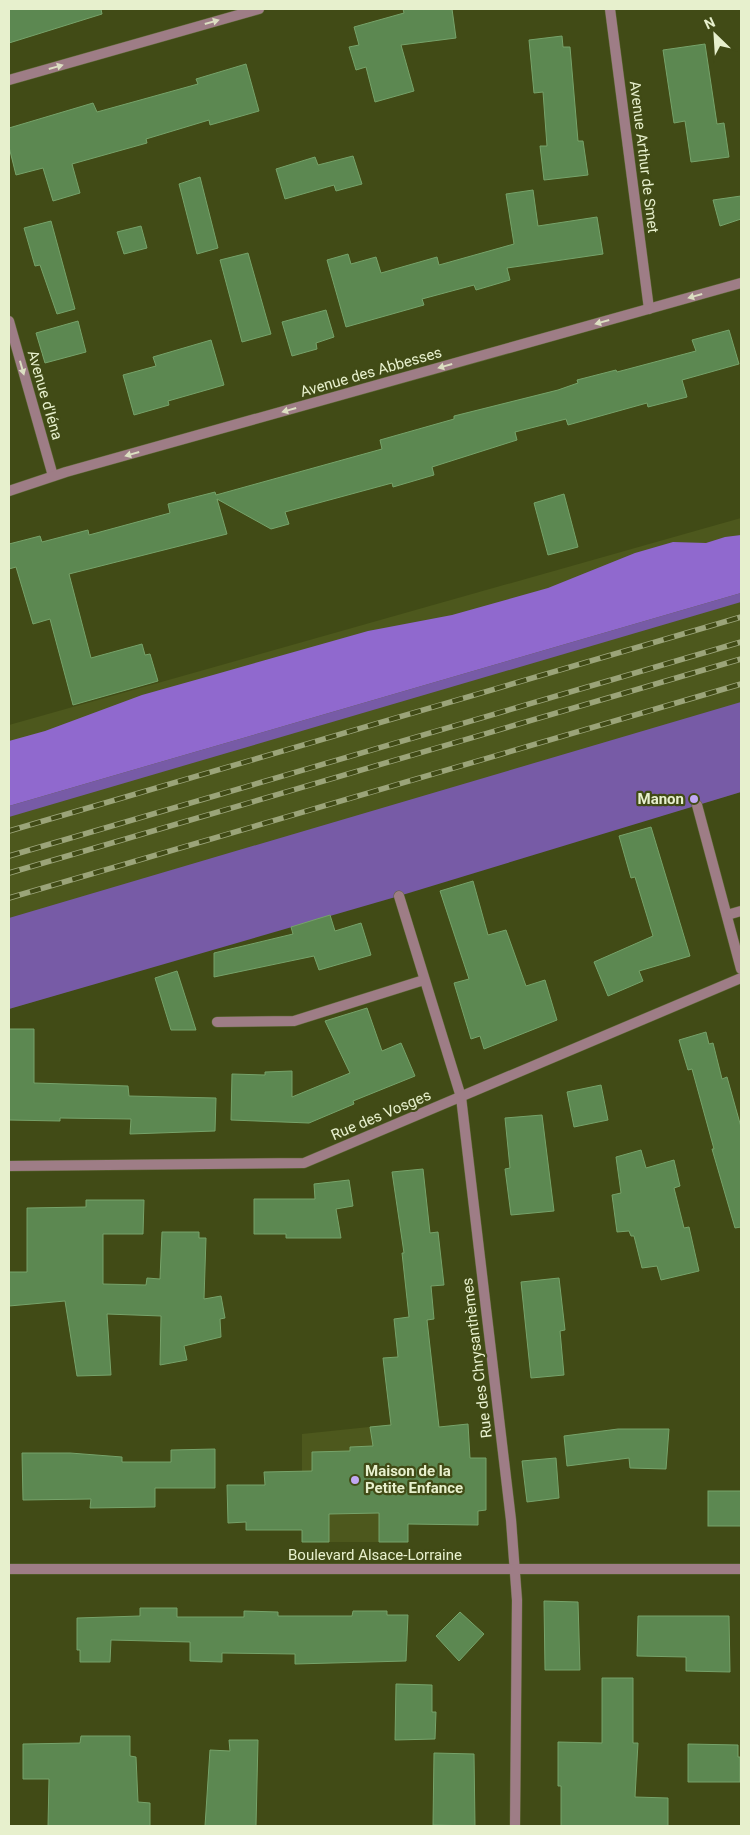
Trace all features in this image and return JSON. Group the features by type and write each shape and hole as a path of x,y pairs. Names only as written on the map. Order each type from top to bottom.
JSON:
{"street":[{"path":"9,80 259,9"},
{"name":"Avenue Arthur de Smet","path":"610,9 649,309"},
{"name":"Avenue des Abbesses","path":"9,491 53,476 741,283"},
{"name":"Avenue d'Iéna","path":"9,322 53,476"},
{"path":"697,805 741,969"},
{"name":"Rue des Chrysanthèmes","path":"399,896 461,1097 511,1520 515,1569 517,1600 515,1826"},
{"path":"727,915 741,911"},
{"name":"Rue des Vosges","path":"9,1166 304,1163 741,978"},
{"path":"218,1022 294,1021 424,980"},
{"name":"Boulevard Alsace-Lorraine","path":"9,1569 741,1569"}],"shaded area":[{"path":"741,518 741,792 9,1009 9,725"},
{"path":"741,535 741,593 9,806 9,741 45,731 142,695 368,631 452,615 548,588 635,553 673,542 706,543 725,537"},
{"path":"741,593 741,602 9,817 9,806"},
{"path":"741,702 741,792 399,896 9,1009 9,918"},
{"name":"Maison de la Petite Enfance","path":"407,1423 408,1542 302,1542 302,1434"}],"building":[{"path":"9,9 101,9 102,14 9,43"},
{"path":"403,9 452,9 456,38 401,45 414,91 375,102 366,67 356,70 349,47 359,45 354,27 404,13"},
{"path":"562,36 563,47 570,47 578,141 583,141 588,175 544,180 540,146 547,146 543,92 534,93 529,40"},
{"path":"705,44 717,124 724,123 729,157 691,162 685,121 674,123 663,50"},
{"path":"246,64 259,111 210,125 209,120 146,139 147,143 72,164 80,193 53,201 43,168 16,175 9,147 9,128 93,103 97,112 198,84 196,79"},
{"path":"353,156 362,184 336,191 334,185 285,199 276,169 315,157 318,165"},
{"path":"200,177 218,248 197,254 179,184"},
{"path":"533,190 538,226 597,217 603,254 507,268 510,280 476,290 474,285 422,299 424,305 346,327 327,260 348,254 351,264 376,257 381,273 437,257 439,265 514,244 506,194"},
{"path":"741,196 741,219 720,226 713,200"},
{"path":"51,221 75,309 57,314 40,265 35,266 24,228"},
{"path":"141,226 147,248 124,254 117,232"},
{"path":"248,253 271,334 242,342 220,260"},
{"path":"326,310 334,337 316,343 317,349 292,356 282,322"},
{"path":"78,321 86,352 45,363 36,333"},
{"path":"729,330 739,364 682,380 687,397 648,407 647,403 568,425 566,419 515,432 517,440 432,467 434,475 393,487 392,483 285,512 289,524 271,529 217,499 227,534 69,574 91,658 142,644 145,655 150,654 158,681 73,705 50,619 33,624 16,567 9,569 9,544 40,536 42,542 88,530 89,535 170,513 168,504 215,492 216,495 382,449 380,440 454,419 454,416 558,390 578,383 577,380 616,370 617,372 696,351 692,340"},
{"path":"211,340 224,385 168,401 169,405 134,415 123,375 156,366 153,357"},
{"path":"564,494 578,547 548,555 534,503"},
{"path":"651,827 690,956 639,971 643,981 608,996 594,962 653,936 635,877 631,878 619,836"},
{"path":"473,881 488,935 506,930 526,986 545,980 557,1020 484,1049 480,1036 471,1039 454,983 469,979 440,891"},
{"path":"330,915 335,931 361,923 371,955 319,970 314,956 214,977 214,953 293,934 291,927"},
{"path":"177,971 196,1030 171,1030 155,978"},
{"path":"367,1008 382,1051 401,1043 415,1076 353,1101 354,1104 309,1123 231,1120 232,1074 265,1075 265,1072 292,1071 292,1097 350,1073 325,1021"},
{"path":"9,1029 34,1029 34,1083 128,1086 129,1096 216,1098 215,1131 130,1134 131,1119 60,1118 60,1121 9,1120"},
{"path":"706,1032 709,1044 713,1043 722,1079 727,1077 741,1127 741,1227 735,1228 712,1149 714,1149 692,1069 688,1070 679,1040"},
{"path":"601,1085 608,1120 574,1127 567,1092"},
{"path":"542,1115 554,1211 511,1215 505,1169 510,1168 505,1118"},
{"path":"641,1150 646,1168 674,1160 680,1186 674,1188 684,1228 689,1227 699,1271 661,1280 657,1266 642,1268 634,1236 631,1236 629,1231 617,1232 612,1195 621,1193 616,1157"},
{"path":"423,1169 430,1233 438,1232 444,1285 431,1286 434,1319 427,1320 439,1427 468,1424 470,1458 486,1458 486,1510 478,1511 478,1525 408,1524 408,1542 379,1542 379,1513 329,1514 329,1542 302,1542 302,1530 246,1530 246,1522 228,1523 227,1485 265,1485 264,1472 312,1471 312,1452 350,1451 350,1447 373,1446 370,1427 391,1425 383,1358 398,1357 394,1319 409,1317 402,1253 404,1253 392,1172"},
{"path":"349,1180 353,1206 336,1209 341,1238 286,1238 286,1234 254,1234 254,1199 315,1199 314,1184"},
{"path":"86,1200 144,1200 143,1234 103,1234 103,1284 146,1285 147,1278 160,1279 162,1232 199,1232 199,1238 206,1238 204,1299 221,1296 225,1318 220,1319 221,1337 184,1346 187,1360 160,1365 161,1316 107,1314 111,1375 77,1376 65,1301 9,1306 9,1272 27,1272 27,1208 86,1207"},
{"path":"559,1278 565,1330 560,1331 564,1375 531,1378 521,1282"},
{"path":"618,1429 669,1429 666,1469 630,1468 629,1458 567,1466 564,1436"},
{"path":"215,1449 215,1488 155,1488 155,1507 90,1508 91,1499 23,1500 22,1453 70,1453 122,1457 122,1462 171,1462 171,1450"},
{"path":"556,1458 559,1498 527,1502 522,1461"},
{"path":"708,1491 741,1491 741,1526 708,1526"},
{"path":"544,1601 578,1602 580,1670 545,1670"},
{"path":"140,1608 177,1608 177,1617 244,1617 244,1611 278,1612 278,1616 352,1616 353,1611 387,1611 387,1615 408,1615 406,1661 295,1664 295,1654 222,1653 222,1662 190,1661 190,1642 111,1640 110,1662 80,1662 80,1650 77,1650 77,1618 140,1616"},
{"path":"460,1612 484,1634 459,1661 436,1636"},
{"path":"638,1616 729,1616 730,1672 686,1671 686,1657 637,1656"},
{"path":"602,1678 633,1678 633,1743 638,1743 635,1797 668,1798 668,1826 561,1826 561,1786 558,1786 558,1742 602,1743"},
{"path":"396,1684 432,1685 432,1712 436,1712 435,1739 395,1740"},
{"path":"81,1736 130,1736 130,1756 136,1757 138,1802 150,1803 150,1826 48,1826 49,1779 23,1779 23,1744 80,1743"},
{"path":"229,1740 258,1740 256,1826 205,1826 210,1750 230,1751"},
{"path":"688,1744 738,1745 740,1782 688,1782"},
{"path":"434,1753 474,1754 475,1826 433,1825"}],"railway":[{"path":"9,831 741,617"},
{"path":"9,856 741,642"},
{"path":"9,873 741,659"},
{"path":"9,898 741,684"}],"place":[{"name":"Manon","path":"694,799"},
{"name":"Maison de la Petite Enfance","path":"355,1480"}]}
